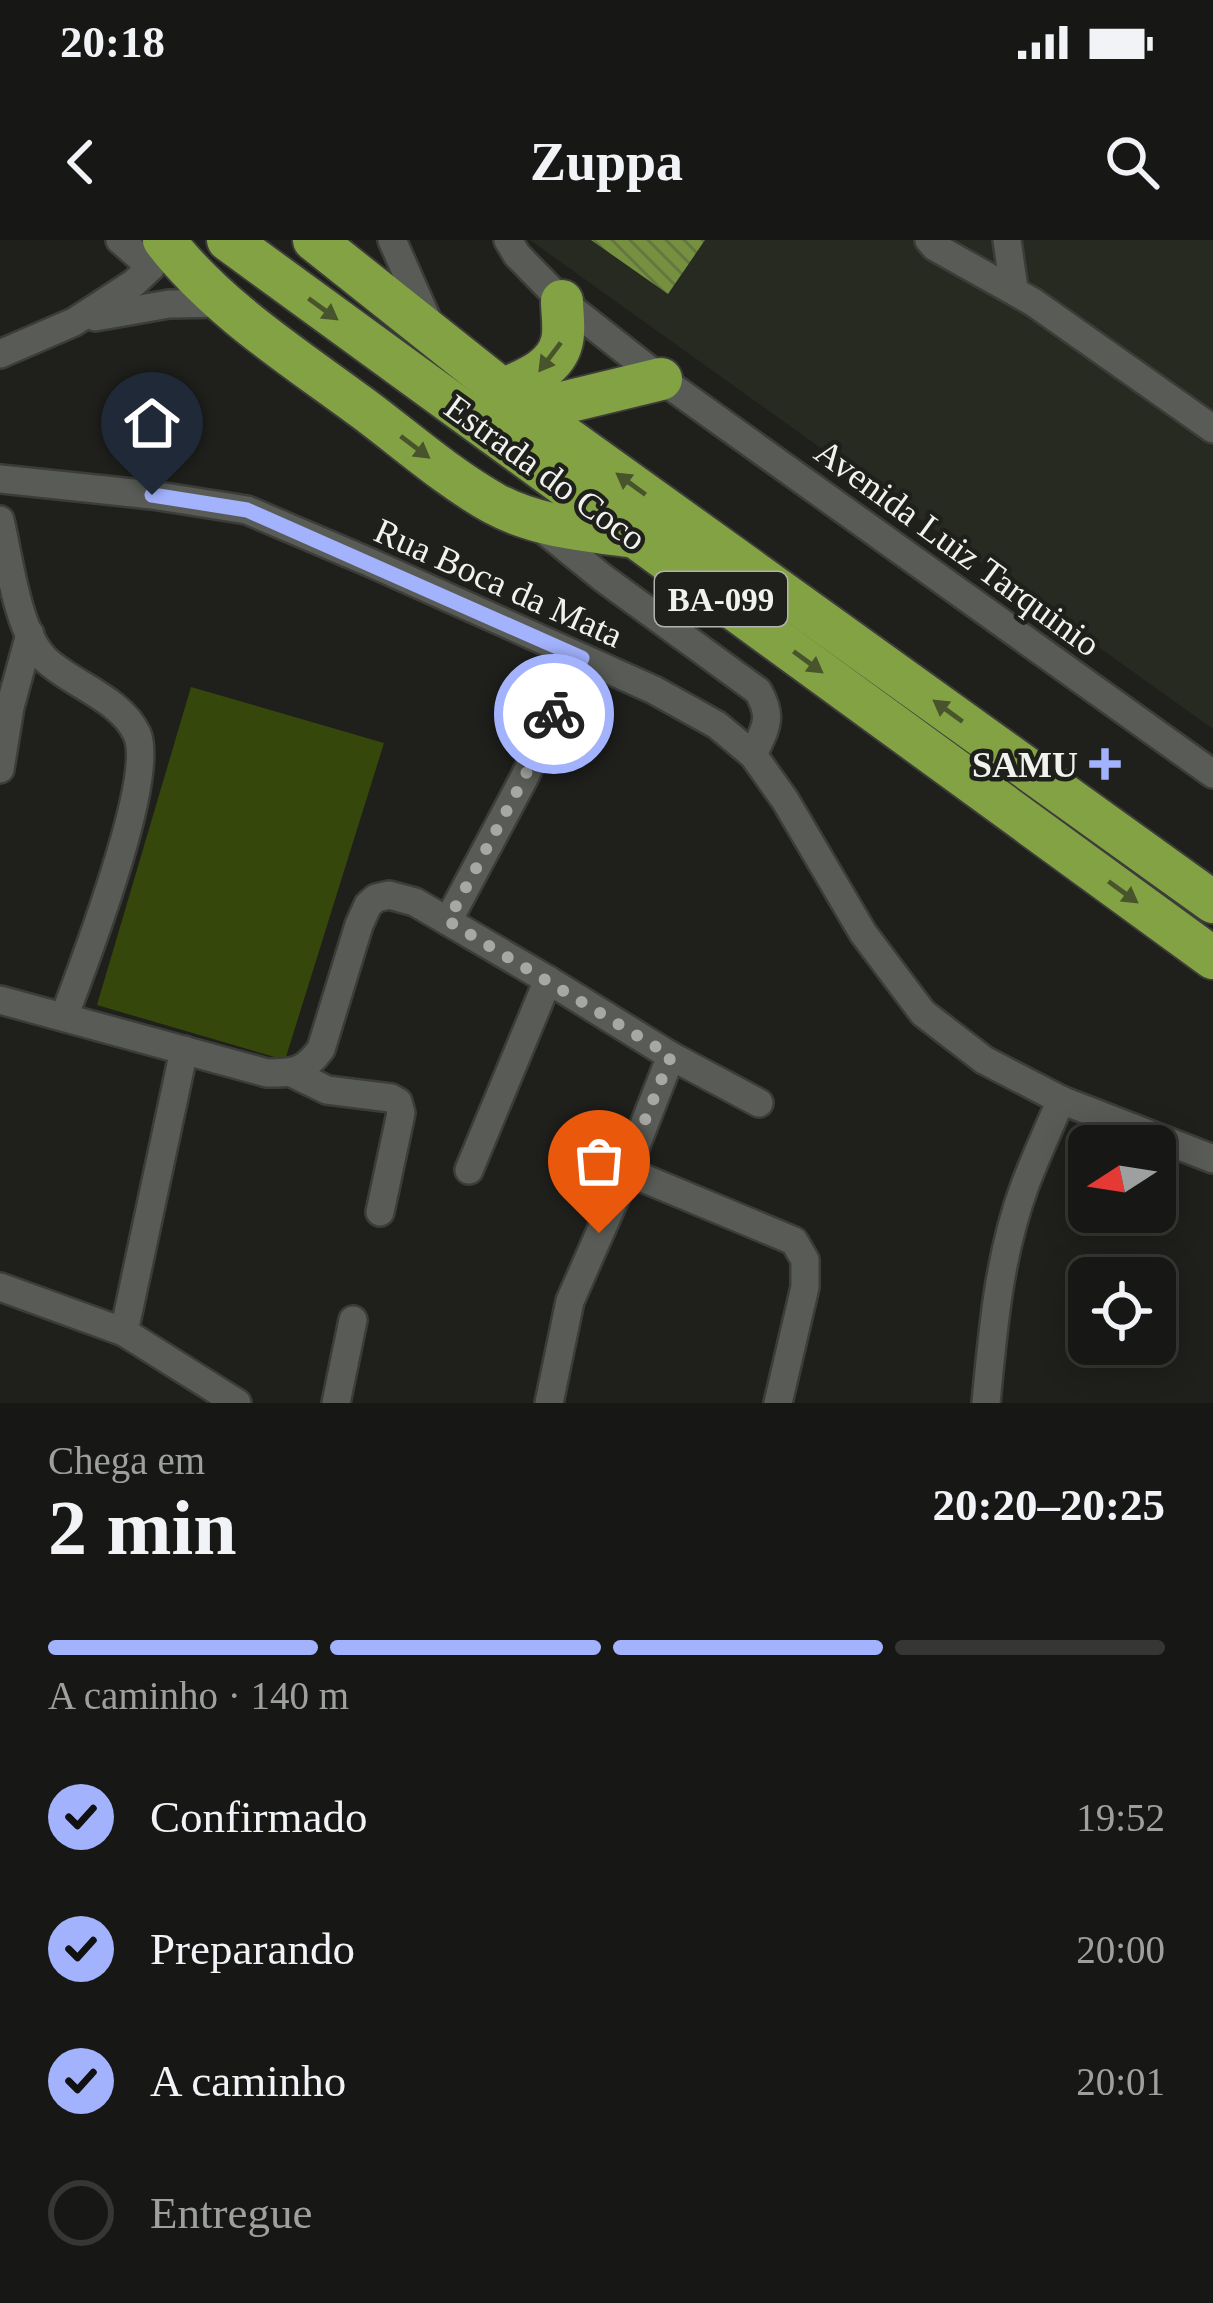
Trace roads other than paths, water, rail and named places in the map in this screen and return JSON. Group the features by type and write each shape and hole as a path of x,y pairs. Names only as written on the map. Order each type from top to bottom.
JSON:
{"highway":[{"name":"Estrada do Coco","path":"228,240 1213,958"},
{"name":"Estrada do Coco","path":"314,240 515,400 1213,902"},
{"path":"158,249 179,260 223,303 495,504 558,527 636,537"},
{"path":"515,400 555,356 563,340 562,301"},
{"path":"515,400 661,379"}],"street":[{"path":"0,354 74,322 134,283 158,249 120,240"},
{"path":"392,240 434,335"},
{"name":"Avenida Luiz Tarquinio","path":"508,240 562,301 661,379 1213,774"},
{"path":"929,240 1014,289 1213,429"},
{"path":"1007,240 1014,289"},
{"path":"74,322 136,308 223,303"},
{"name":"Rua Boca da Mata","path":"0,479 247,510 653,690 717,725 753,755 863,933 923,1012 984,1060 1061,1100 1213,1159"},
{"path":"531,519 758,691 768,720 753,755"},
{"path":"0,520 20,607 41,656 112,706 137,735 142,756 112,882 64,1016"},
{"path":"0,769 10,707 30,634"},
{"path":"448,921 582,658"},
{"path":"280,1073 309,1065 320,1049 359,925 368,905 389,895 415,902 671,1056 759,1103"},
{"path":"469,1170 548,980"},
{"path":"0,1000 280,1073 327,1090 391,1098 398,1102 401,1113 380,1212"},
{"path":"124,1332 184,1050"},
{"path":"549,1403 570,1301 671,1056"},
{"path":"986,1403 996,1298 1010,1234 1061,1100"},
{"path":"626,1171 794,1241 805,1260 805,1286 778,1403"},
{"path":"0,1286 124,1332 156,1349 204,1394 237,1403"},
{"path":"336,1403 353,1320"}],"place":[{"name":"SAMU","path":"1105,764"}]}
